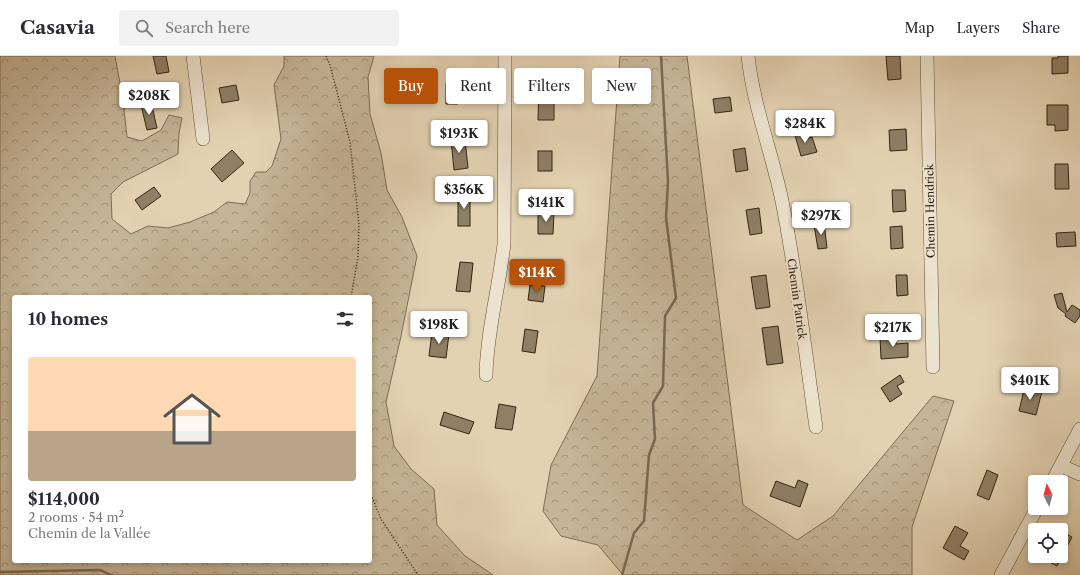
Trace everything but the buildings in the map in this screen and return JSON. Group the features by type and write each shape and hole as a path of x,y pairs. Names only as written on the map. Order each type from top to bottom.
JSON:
{"street":[{"path":"193,56 203,139"},
{"path":"486,375 487,352 504,244 505,56"},
{"name":"Chemin Patrick","path":"748,56 749,70 754,93 776,172 788,230 816,427"},
{"name":"Chemin Hendrick","path":"927,56 933,367"},
{"path":"1056,475 1080,429"},
{"path":"1061,466 1080,474"},
{"path":"1001,575 1033,515"}],"path":[{"path":"326,56 330,65 350,142 357,195 359,225 358,251 351,295"},
{"path":"372,497 381,519 418,575"}],"green space":[{"path":"0,56 115,56 123,100 127,137 142,141 161,130 169,115 182,118 179,133 178,154 123,182 111,194 112,219 131,234 148,226 168,228 190,222 214,212 227,202 245,204 250,193 250,181 256,172 266,172 272,166 281,139 274,85 284,66 284,56 374,56 368,77 370,114 381,153 387,190 402,217 417,256 386,402 394,446 411,469 434,489 437,525 465,556 493,575 0,575"},
{"path":"620,56 687,56 743,505 797,540 833,516 933,396 954,401 912,527 912,575 623,575 598,545 561,536 543,511 551,465 597,376 617,104 651,104 651,68 619,68"}],"waterway":[{"path":"622,575 634,533 644,521 649,455 655,439 653,403 663,386 665,316 676,298 666,217 668,182 661,56"},
{"path":"0,572 100,570 111,575"}]}
